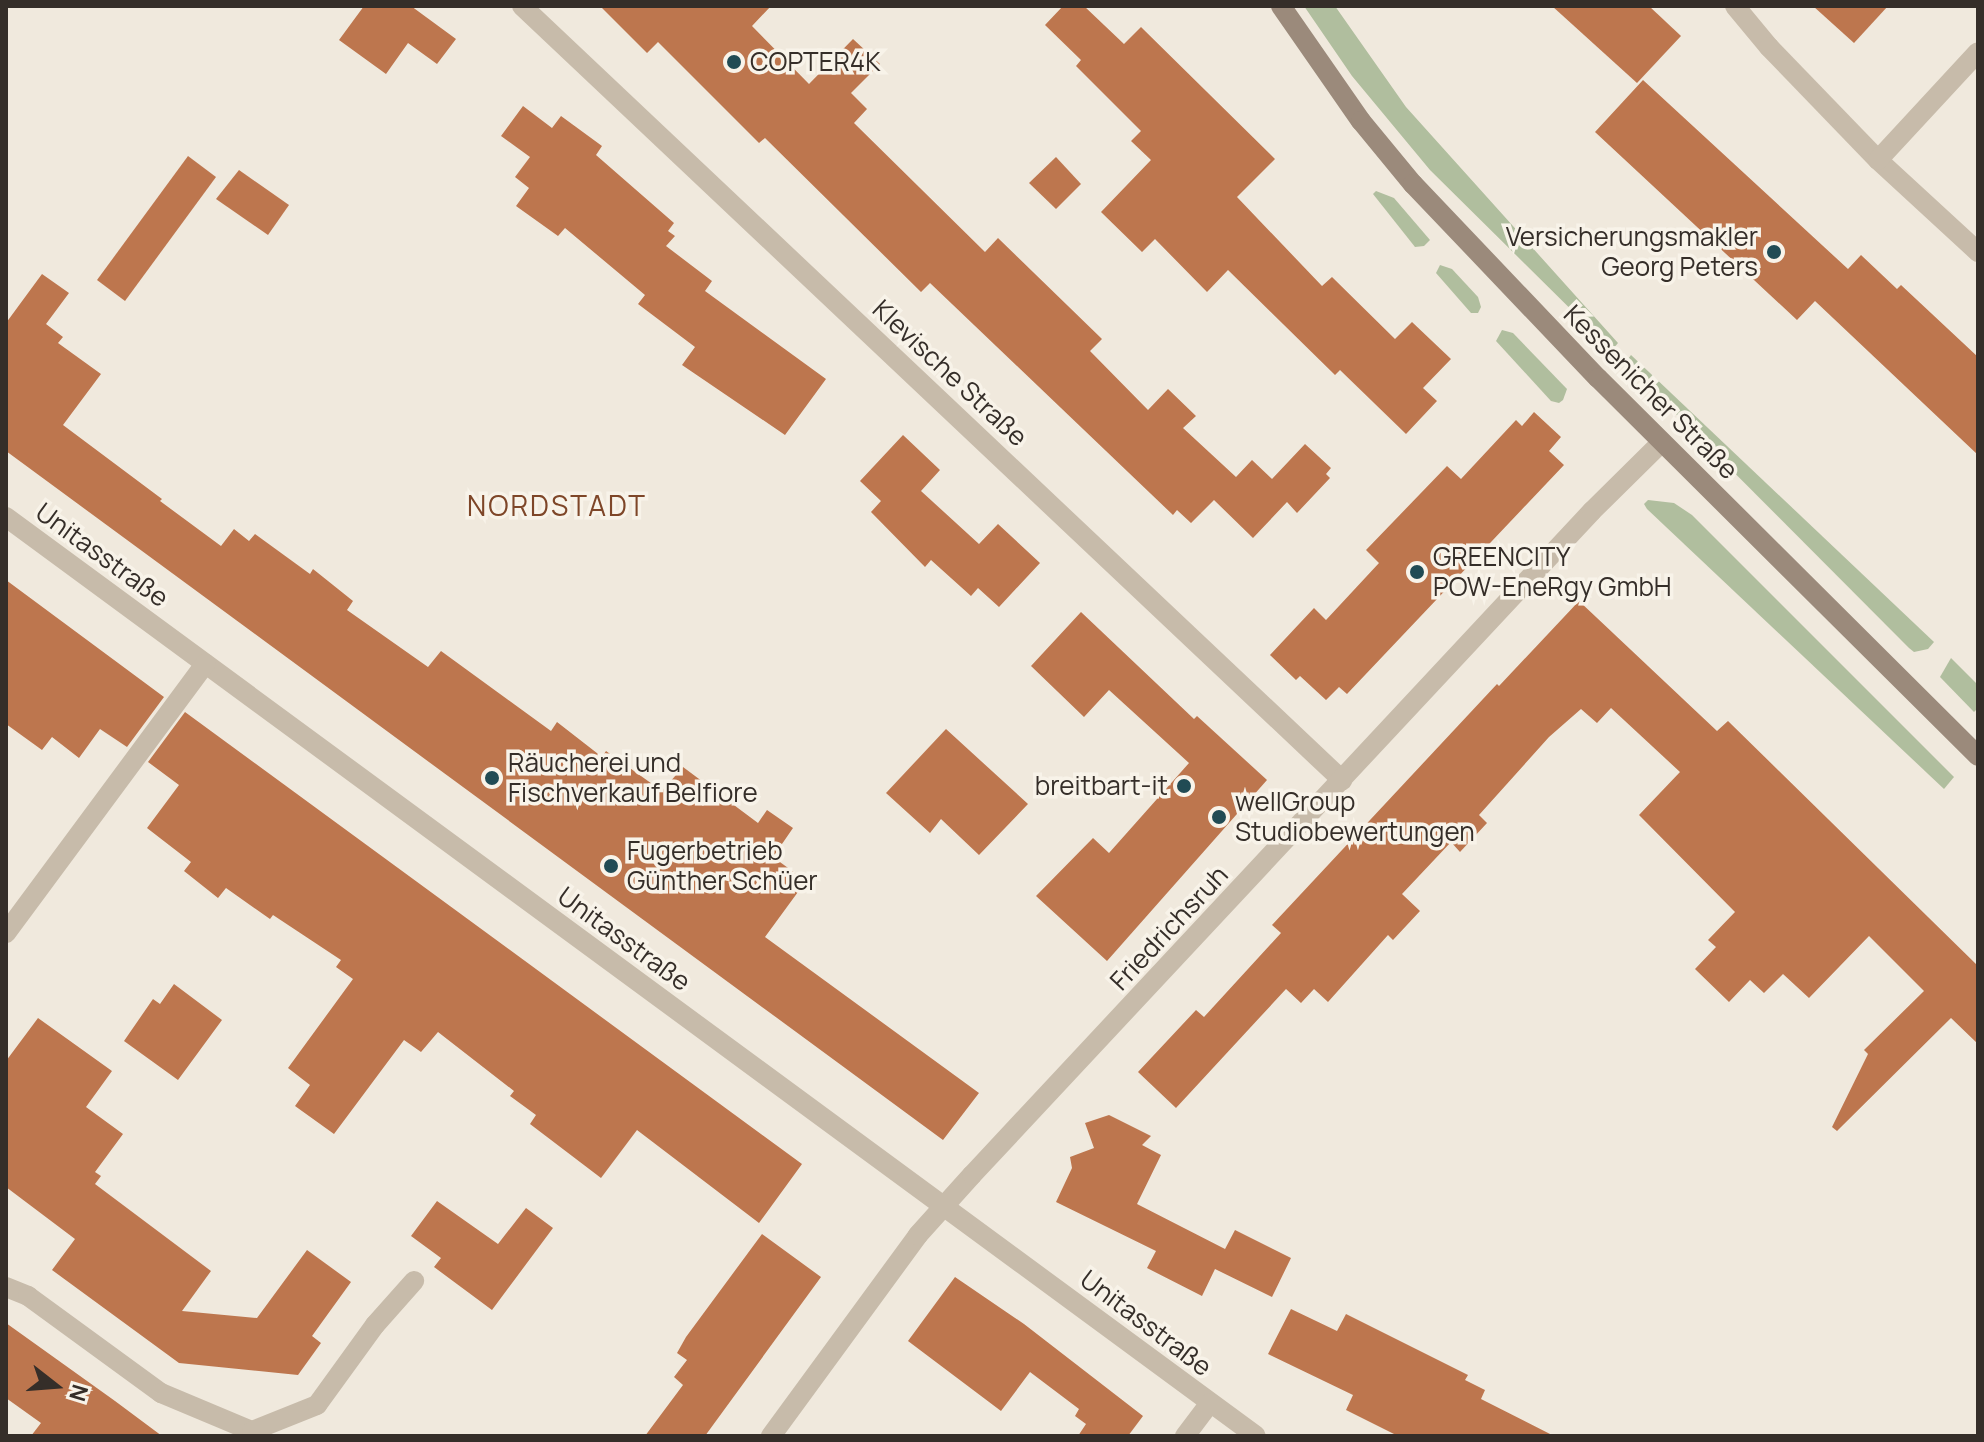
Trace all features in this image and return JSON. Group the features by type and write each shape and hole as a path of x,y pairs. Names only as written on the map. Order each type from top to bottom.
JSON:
{"main road":[{"name":"Kessenicher Straße","path":"1281,6 1361,121 1413,184 1662,442 1978,756"}],"street":[{"name":"Klevische Straße","path":"522,6 1342,780"},
{"path":"1735,6 1779,58 1878,160 1978,252"},
{"path":"1878,160 1978,52"},
{"name":"Friedrichsruh","path":"771,1436 918,1235 1592,511 1662,442"},
{"name":"Unitasstraße","path":"6,517 1256,1436"},
{"path":"6,933 205,664"},
{"path":"6,1287 28,1296 161,1393 252,1431 317,1405 375,1325 414,1281"},
{"name":"Unitasstraße","path":"1185,1436 1210,1403"}],"green space":[{"path":"1304,6 1335,6 1406,107 1618,343 1612,350 1430,170 1352,76"},
{"path":"1376,191 1394,198 1430,240 1424,246 1415,247 1373,194"},
{"path":"1440,265 1452,269 1478,297 1481,307 1478,313 1471,313 1436,273"},
{"path":"1502,330 1513,333 1567,389 1563,400 1559,403 1551,401 1496,341"},
{"path":"1631,355 1934,642 1928,649 1914,652 1909,648 1625,363"},
{"path":"1648,500 1674,503 1692,515 1954,777 1944,789 1647,509 1644,504"},
{"path":"1951,658 1978,685 1978,708 1974,712 1940,677"}],"building":[{"path":"364,6 411,6 456,39 437,64 408,43 386,74 339,40"},
{"path":"600,6 771,6 752,26 809,84 853,39 880,64 851,93 867,109 854,123 985,252 998,238 1102,339 1090,351 1148,410 1168,389 1196,416 1183,428 1236,477 1252,460 1272,479 1305,444 1331,468 1326,474 1330,478 1297,513 1287,502 1253,538 1214,500 1191,523 1177,510 1173,515 930,283 921,292 765,138 759,143 658,42 647,53"},
{"path":"1063,6 1084,6 1124,44 1141,27 1275,159 1237,197 1322,286 1332,277 1395,339 1412,322 1451,359 1423,388 1437,401 1406,434 1340,370 1335,375 1228,270 1207,292 1155,239 1142,252 1101,212 1151,160 1131,141 1141,131 1076,66 1081,60 1045,25"},
{"path":"1552,6 1649,6 1681,36 1637,83"},
{"path":"1813,6 1888,6 1854,43"},
{"path":"1643,80 1848,269 1861,255 1897,289 1901,285 1978,357 1978,455 1815,301 1797,320 1595,132"},
{"path":"523,106 552,128 561,116 602,146 596,155 674,223 668,231 675,236 666,246 712,281 705,291 826,379 785,435 682,365 695,347 638,304 645,295 565,228 558,236 516,206 529,188 515,177 530,157 501,136"},
{"path":"188,156 216,177 125,301 97,280"},
{"path":"1056,157 1081,184 1056,209 1029,183"},
{"path":"239,170 289,205 268,235 216,199"},
{"path":"42,274 69,293 46,324 63,337 58,343 101,374 63,425 221,546 234,529 249,541 255,534 310,574 313,569 353,601 347,610 428,667 441,651 551,731 557,722 602,757 606,751 662,791 683,767 758,823 767,810 793,828 773,857 806,881 765,937 979,1093 943,1140 6,451 6,323"},
{"path":"1534,412 1561,437 1549,451 1564,465 1347,694 1339,687 1326,700 1300,676 1296,680 1270,655 1314,608 1326,620 1379,563 1366,550 1447,466 1461,479 1516,420 1522,426"},
{"path":"903,435 940,470 921,491 979,544 998,524 1040,563 999,607 978,588 971,596 931,560 925,567 871,512 881,501 860,481"},
{"path":"6,580 164,697 127,747 100,729 79,758 52,737 42,750 6,724"},
{"path":"1579,601 1717,731 1728,721 1978,966 1978,1044 1951,1018 1837,1131 1832,1127 1868,1054 1864,1050 1924,991 1869,936 1809,998 1783,974 1764,993 1750,980 1729,1002 1695,969 1716,947 1708,940 1735,912 1639,815 1680,772 1611,708 1597,723 1581,709 1549,737 1479,815 1487,823 1460,852 1451,842 1402,894 1420,911 1393,940 1388,935 1328,1002 1314,989 1301,1003 1286,989 1176,1108 1138,1072 1196,1010 1204,1017 1281,933 1272,925 1497,684 1499,686"},
{"path":"1081,612 1194,719 1197,716 1267,780 1107,961 1036,896 1093,838 1109,853 1189,763 1109,690 1084,717 1031,666"},
{"path":"185,712 802,1164 759,1223 637,1130 601,1178 530,1124 536,1115 510,1096 514,1091 438,1032 421,1052 404,1040 334,1134 295,1106 310,1085 288,1068 353,979 336,967 341,960 273,915 270,919 226,888 218,898 184,871 191,862 147,828 179,785 148,762"},
{"path":"946,729 1028,804 979,855 941,819 930,833 886,793"},
{"path":"174,984 222,1020 178,1080 124,1041 153,999 160,1004"},
{"path":"38,1018 112,1071 86,1107 123,1134 95,1172 101,1176 95,1184 211,1271 182,1311 257,1318 307,1250 351,1282 312,1336 321,1343 298,1375 179,1363 52,1270 75,1239 6,1187 6,1061"},
{"path":"1109,1115 1151,1136 1142,1145 1161,1155 1137,1204 1224,1251 1235,1230 1291,1258 1272,1297 1215,1269 1202,1296 1147,1268 1156,1251 1056,1202 1072,1168 1070,1157 1094,1148 1085,1123"},
{"path":"437,1201 498,1244 526,1208 553,1228 492,1310 434,1267 441,1258 411,1236"},
{"path":"762,1234 821,1277 705,1436 645,1436 683,1385 674,1377 687,1360 677,1353 686,1337"},
{"path":"955,1277 1024,1324 1143,1416 1128,1436 1078,1436 1086,1424 1075,1416 1079,1409 1030,1372 1001,1411 908,1341"},
{"path":"1291,1309 1337,1331 1346,1314 1468,1375 1465,1380 1485,1390 1481,1399 1554,1436 1398,1436 1346,1410 1353,1395 1268,1354"},
{"path":"6,1323 162,1436 31,1436 41,1423 6,1398"}],"place":[{"name":"COPTER4K","path":"734,62"},
{"name":"Versicherungsmakler Georg Peters","path":"1774,252"},
{"name":"GREENCITY POW-EneRgy GmbH","path":"1417,572"},
{"name":"Räucherei und Fischverkauf Belfiore","path":"492,778"},
{"name":"breitbart-it","path":"1184,786"},
{"name":"wellGroup Studiobewertungen","path":"1219,817"},
{"name":"Fugerbetrieb Günther Schüer","path":"611,866"}],"district":[{"name":"NORDSTADT","path":"557,505"}]}
